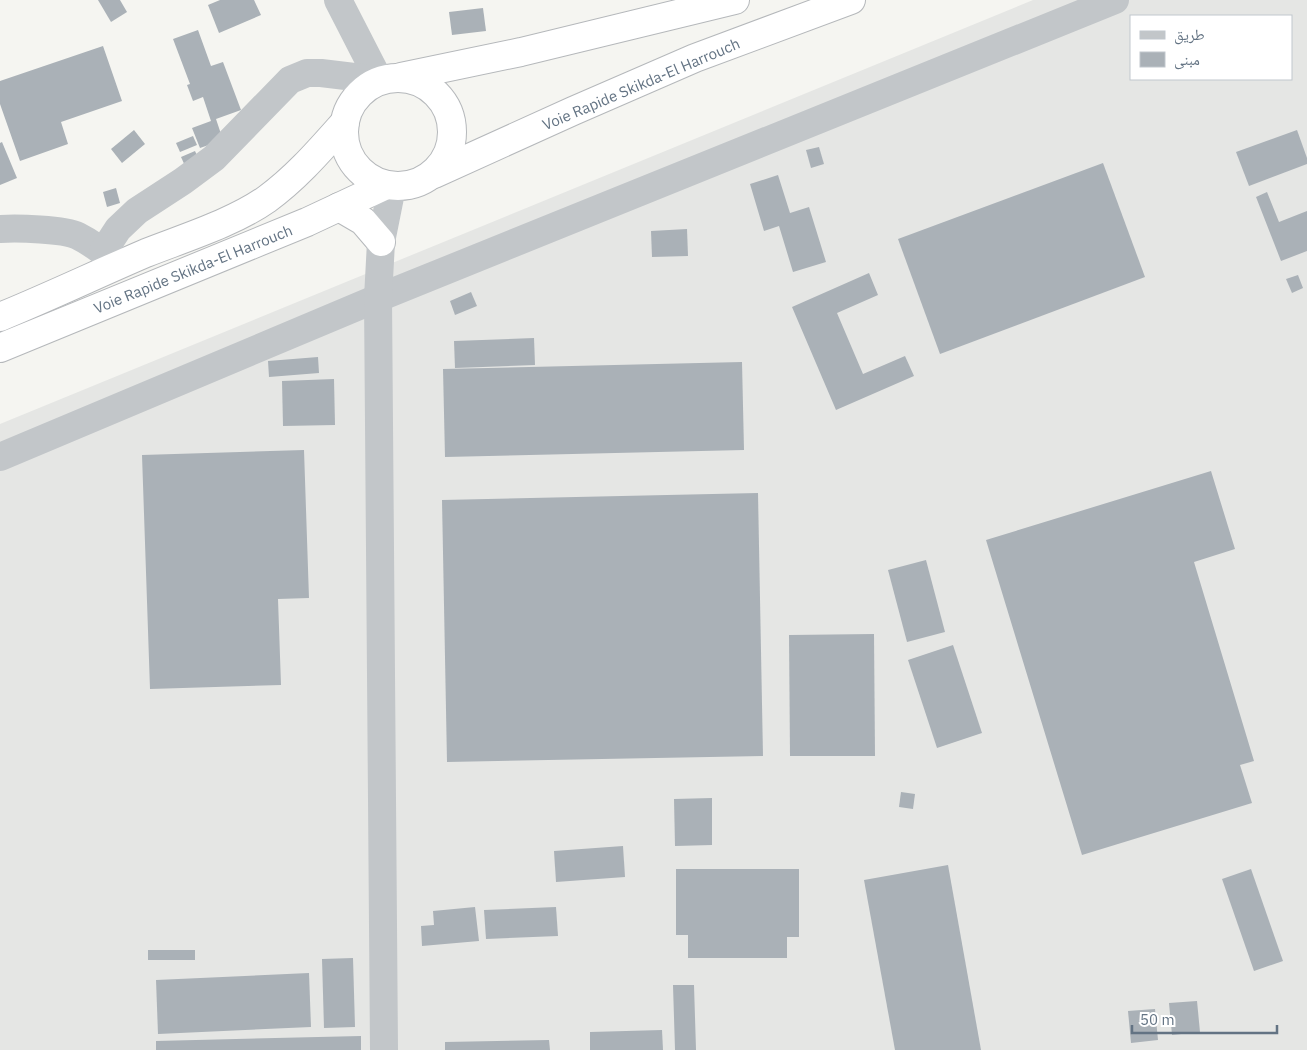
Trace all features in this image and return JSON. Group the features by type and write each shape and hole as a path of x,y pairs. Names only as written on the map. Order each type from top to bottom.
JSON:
{"highway":[{"name":"Voie Rapide Skikda-El Harrouch","path":"0,317 111,258 239,215 265,200 306,166 344,122 351,104 363,90 390,79 521,52 735,0"},
{"name":"Voie Rapide Skikda-El Harrouch","path":"0,348 299,225 388,186 407,187 421,182 434,174 572,111 695,58 851,0"},
{"name":"Voie Rapide Skikda-El Harrouch","path":"390,79 422,83 439,96 450,115 453,136 447,157 434,174"},
{"path":"344,122 345,142 352,162 366,177 388,186"},
{"path":"339,206 363,221 381,242"}],"street":[{"path":"338,0 390,79"},
{"path":"0,457 378,298 1115,0"},
{"path":"0,229 41,230 76,235 111,258 118,230 137,211 214,158 290,80 307,73 390,79"},
{"path":"384,1050 378,298 381,242 388,186"}],"shaded area":[{"path":"1033,0 1307,0 1307,1050 0,1050 0,424"}],"building":[{"path":"98,0 120,0 127,12 111,22"},
{"path":"220,0 254,0 261,15 219,33 208,5"},
{"path":"483,8 486,31 452,35 449,12"},
{"path":"198,30 211,66 223,62 241,110 216,119 223,140 200,148 192,128 211,121 203,97 193,101 187,85 190,84 173,39"},
{"path":"103,46 122,101 61,122 68,144 20,161 0,104 0,81"},
{"path":"134,130 145,144 122,163 111,149"},
{"path":"1297,130 1307,158 1307,164 1249,186 1236,152"},
{"path":"193,136 197,145 180,152 176,143"},
{"path":"2,142 17,178 0,185 0,143"},
{"path":"819,147 824,164 811,168 806,150"},
{"path":"195,151 200,162 186,168 181,157"},
{"path":"1103,163 1145,277 940,354 898,239"},
{"path":"778,175 790,213 809,207 826,262 793,272 779,226 764,231 750,184"},
{"path":"116,188 120,203 107,207 103,192"},
{"path":"1267,192 1279,222 1307,211 1307,251 1281,261 1256,197"},
{"path":"687,229 688,256 652,257 651,231"},
{"path":"869,273 878,295 837,313 863,374 905,356 914,376 836,410 792,307"},
{"path":"1298,275 1303,288 1292,293 1286,279"},
{"path":"471,292 477,306 455,315 450,301"},
{"path":"534,338 535,365 455,368 454,341"},
{"path":"318,357 319,373 269,377 268,361"},
{"path":"742,362 744,450 445,457 443,369"},
{"path":"334,379 335,425 283,426 282,381"},
{"path":"304,450 309,598 278,599 281,685 150,689 142,455"},
{"path":"1211,471 1235,549 1194,562 1254,761 1240,765 1252,803 1082,855 986,540"},
{"path":"758,493 763,756 447,762 442,500"},
{"path":"926,560 945,632 907,642 888,570"},
{"path":"874,634 875,756 790,756 789,635"},
{"path":"953,645 982,733 937,748 908,660"},
{"path":"901,792 915,794 913,809 899,807"},
{"path":"712,798 712,845 675,846 674,799"},
{"path":"623,846 625,877 556,882 554,851"},
{"path":"948,865 981,1050 895,1050 864,880"},
{"path":"676,869 799,869 799,937 787,937 787,958 688,958 688,935 676,935"},
{"path":"1251,869 1283,961 1254,971 1222,879"},
{"path":"475,907 479,941 422,946 421,926 434,925 433,911"},
{"path":"556,907 558,936 486,939 484,910"},
{"path":"148,950 195,950 195,960 148,960"},
{"path":"353,958 355,1027 324,1028 322,959"},
{"path":"309,973 311,1027 158,1034 156,980"},
{"path":"673,985 694,985 696,1050 675,1050"},
{"path":"1197,1001 1200,1032 1172,1035 1169,1003"},
{"path":"1155,1009 1158,1040 1131,1043 1128,1011"},
{"path":"662,1030 663,1050 590,1050 590,1032"},
{"path":"361,1036 361,1050 156,1050 156,1041"},
{"path":"549,1040 550,1050 445,1050 445,1042"}]}
